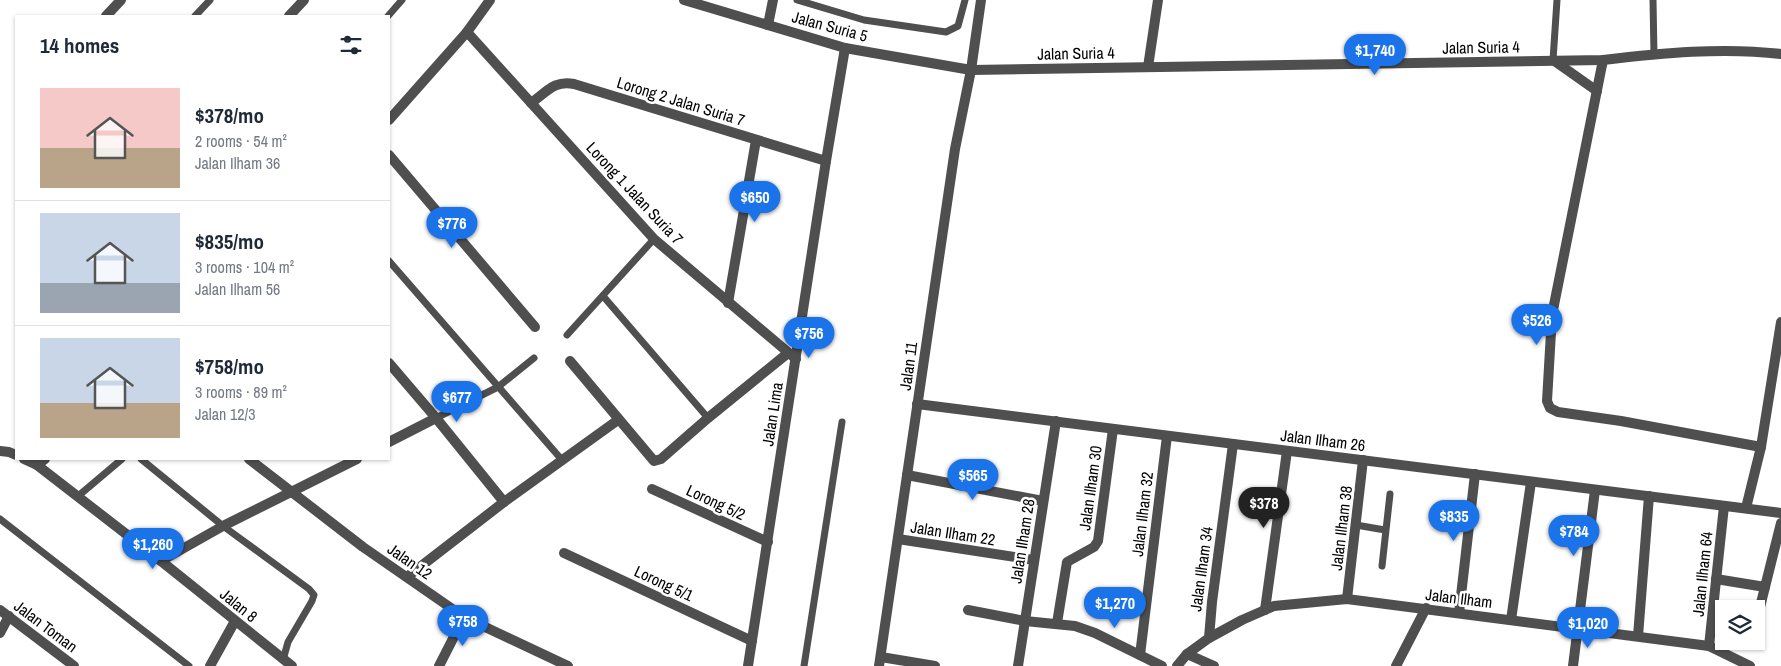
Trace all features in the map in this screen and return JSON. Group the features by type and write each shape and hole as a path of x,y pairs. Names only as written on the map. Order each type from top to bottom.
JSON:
{"street":[{"path":"107,15 121,0"},
{"path":"290,15 304,0"},
{"path":"390,119 467,32 490,0"},
{"name":"Jalan Suria 5","path":"684,0 845,48 971,70"},
{"path":"768,25 773,0"},
{"name":"Jalan 11","path":"880,662 955,149 971,70 981,0"},
{"path":"1148,67 1158,0"},
{"name":"Lorong 1 Jalan Suria 7","path":"467,32 654,240 792,356"},
{"name":"Jalan Lima","path":"748,666 768,542 792,356 845,48"},
{"name":"Jalan Suria 4","path":"971,70 1603,60 1654,55 1756,51 1781,54"},
{"path":"1553,60 1597,91"},
{"path":"1603,60 1552,315 1547,400 1550,408 1558,412 1621,421 1761,447"},
{"name":"Lorong 2 Jalan Suria 7","path":"532,103 557,84 563,82 574,84 826,161"},
{"path":"728,303 756,140"},
{"path":"390,156 535,327"},
{"path":"1746,508 1761,447 1781,322"},
{"path":"570,362 654,461 661,459 708,418 792,356"},
{"path":"390,364 504,502"},
{"name":"Jalan Ilham 26","path":"917,404 1781,513"},
{"path":"390,441 436,418"},
{"path":"407,577 504,502 618,420"},
{"name":"Jalan Ilham 28","path":"1018,666 1056,422"},
{"name":"Jalan Ilham 30","path":"1057,623 1067,562 1094,547 1098,541 1113,429"},
{"name":"Jalan Ilham 32","path":"1140,655 1167,436"},
{"name":"Jalan Ilham 34","path":"1209,638 1233,444"},
{"path":"1265,610 1287,451"},
{"name":"Jalan 12","path":"250,460 363,547 464,617 550,662 568,666"},
{"path":"161,561 223,526 355,460"},
{"name":"Jalan Ilham 38","path":"1348,599 1364,460"},
{"name":"Jalan 8","path":"41,462 77,497 161,561 235,621 282,663 292,666"},
{"path":"1459,613 1475,474"},
{"path":"907,476 1043,501"},
{"path":"1511,620 1531,482"},
{"name":"Lorong 5/2","path":"652,489 768,542"},
{"path":"1573,666 1595,490"},
{"path":"1638,636 1649,496"},
{"name":"Jalan Ilham 64","path":"1709,646 1724,506"},
{"path":"1762,600 1781,523"},
{"name":"Jalan Ilham 22","path":"898,540 1034,560"},
{"name":"Lorong 5/1","path":"564,553 752,641"},
{"path":"1716,579 1765,587"},
{"name":"Jalan Ilham","path":"1178,666 1187,654 1209,638 1242,620 1274,606 1348,599 1709,646 1750,666"},
{"path":"1396,666 1426,608"},
{"name":"Jalan Toman","path":"0,610 74,666"},
{"path":"968,610 1025,621 1075,626 1095,633 1162,666"},
{"path":"0,633 9,616"},
{"path":"439,666 464,617"},
{"path":"210,666 235,621"},
{"path":"1187,654 1214,666"},
{"path":"880,662 936,666"}],"lane":[{"path":"196,15 210,0"},
{"path":"389,15 402,0"},
{"path":"797,0 864,20 946,32 958,26 965,0"},
{"path":"1553,60 1558,0"},
{"path":"1654,0 1654,55"},
{"path":"567,335 654,240"},
{"path":"390,262 562,460"},
{"path":"603,296 708,418"},
{"path":"436,418 498,387 534,358"},
{"path":"804,666 842,422"},
{"path":"77,497 121,460"},
{"path":"142,460 223,526 309,589 314,596 288,642 282,663"},
{"path":"1382,566 1390,494"},
{"path":"0,519 189,666"},
{"path":"1356,525 1385,530"}]}
